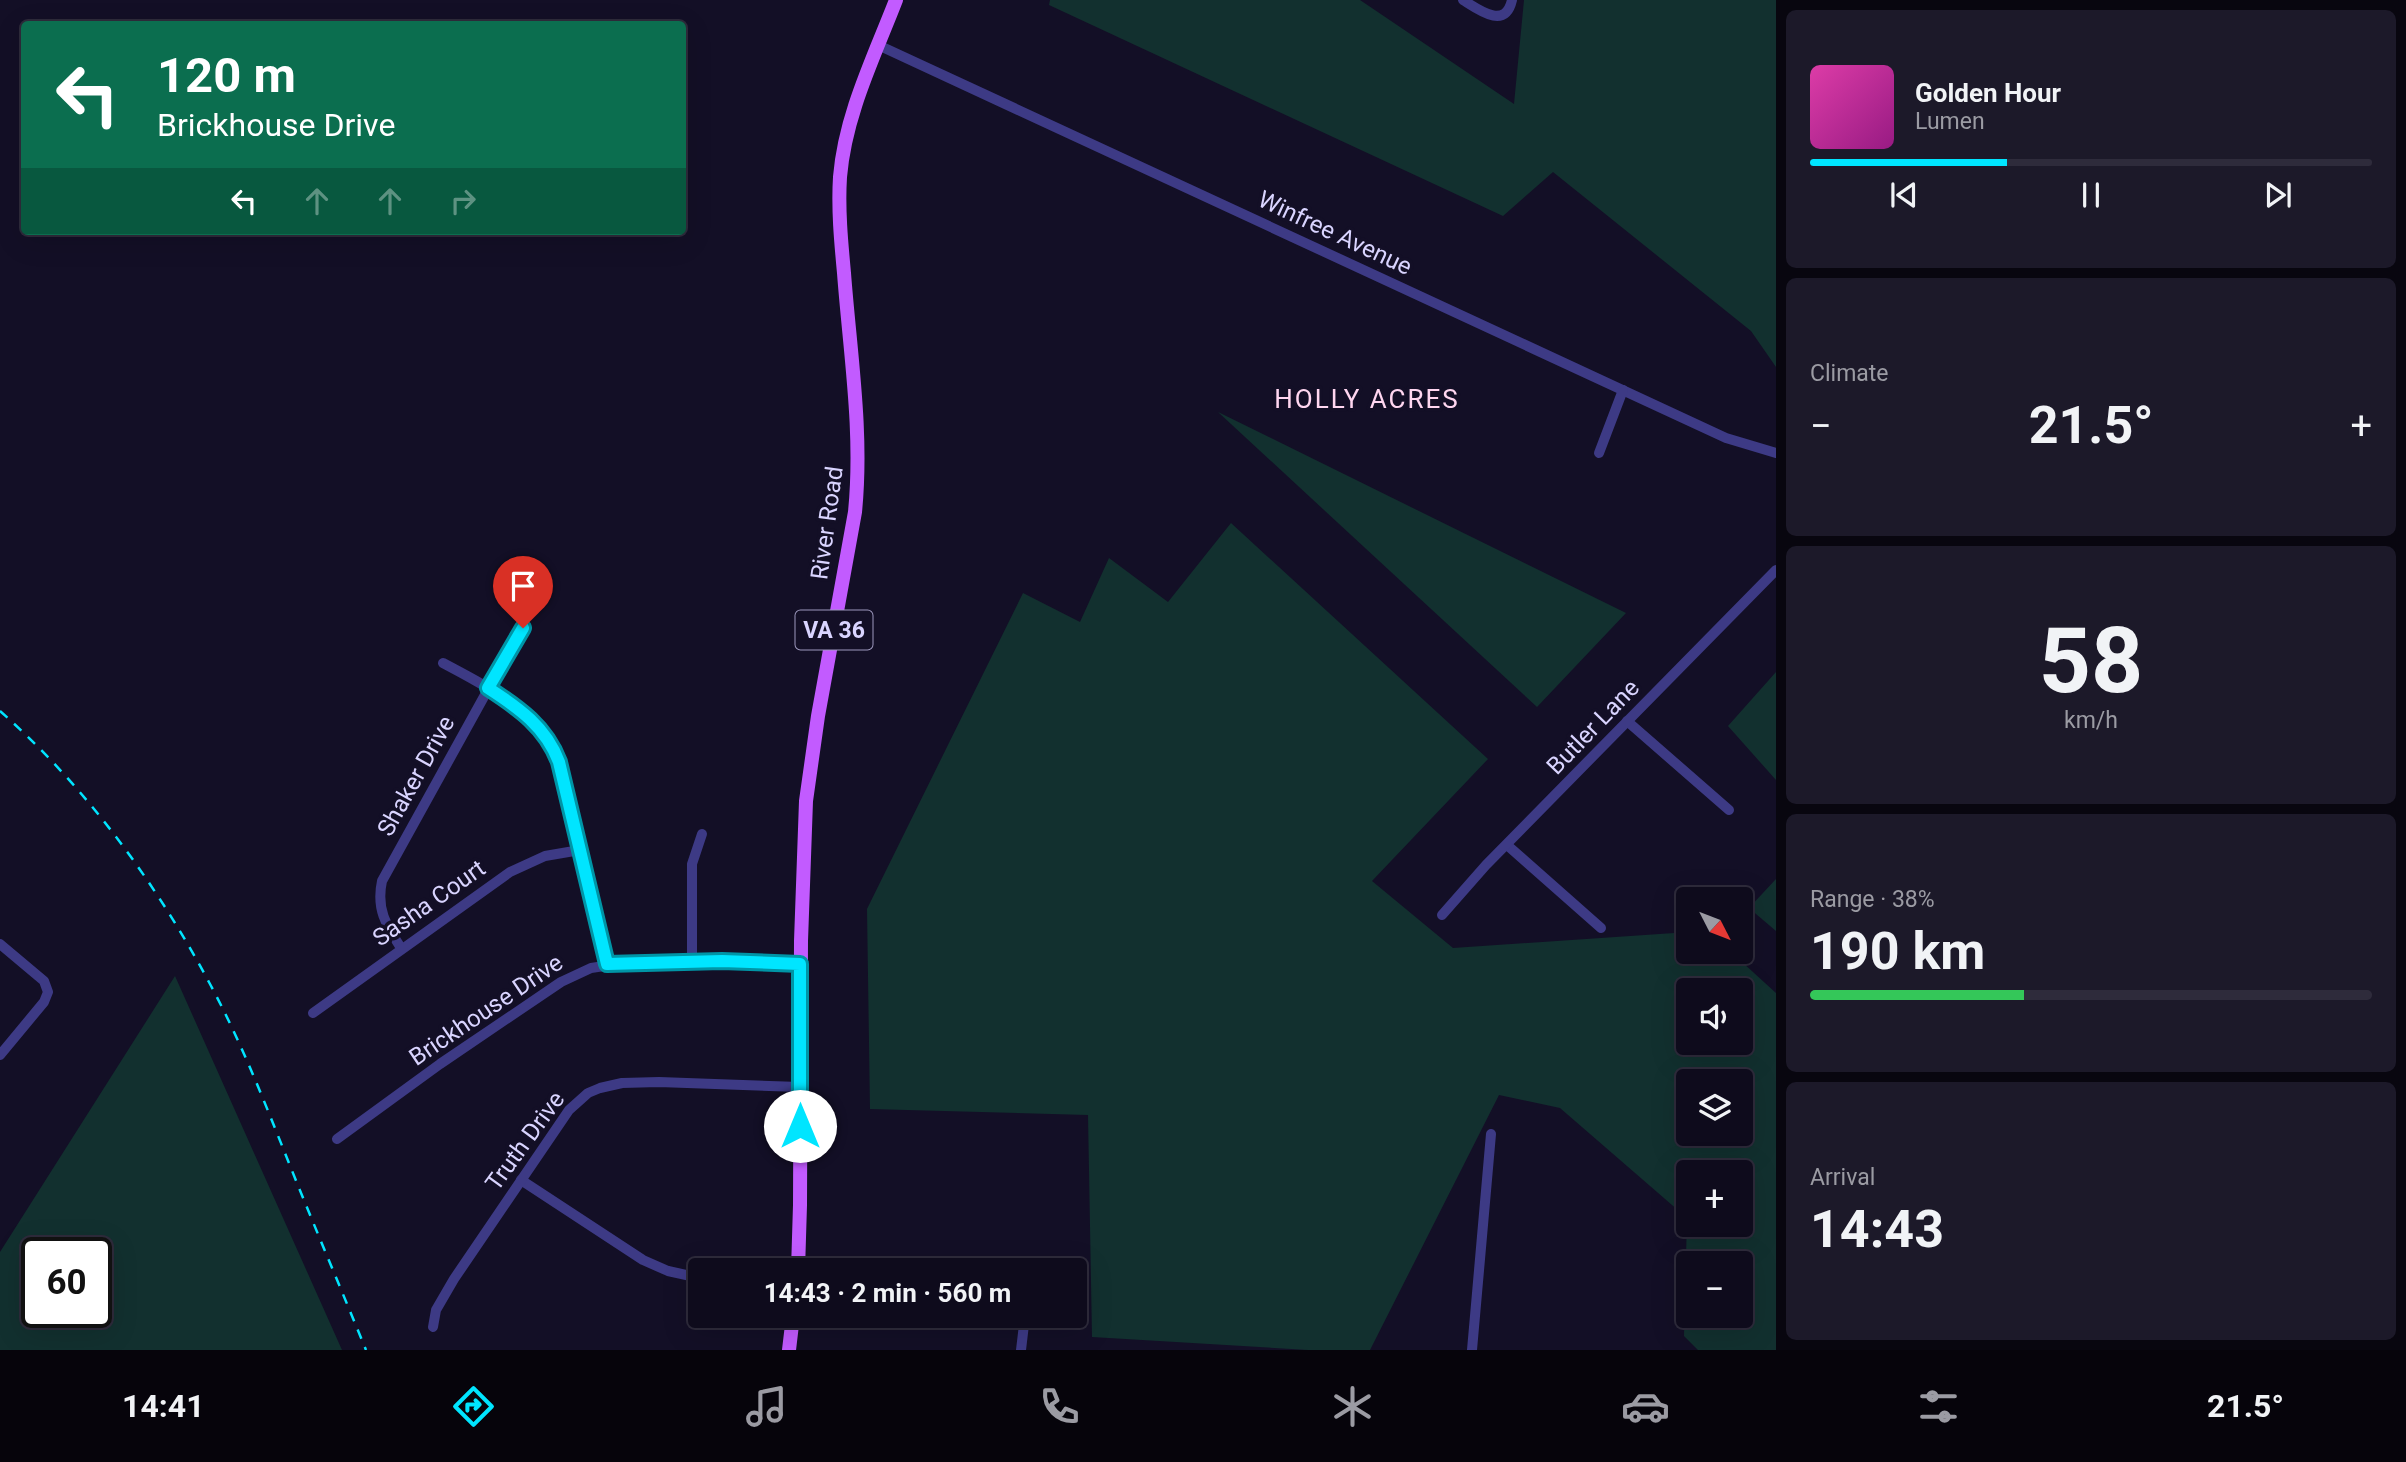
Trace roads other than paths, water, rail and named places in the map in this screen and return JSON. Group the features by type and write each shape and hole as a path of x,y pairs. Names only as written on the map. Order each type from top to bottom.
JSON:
{"main road":[{"name":"River Road","path":"798,1258 803,839 811,755 855,512 858,482 858,428 842,248 840,177 853,113 896,0"},
{"path":"789,1350 792,1328"}],"street":[{"path":"1466,2 1494,16 1504,13 1512,0"},
{"name":"Winfree Avenue","path":"878,45 1726,438 1776,453"},
{"path":"1599,453 1623,390"},
{"name":"Butler Lane","path":"1442,915 1776,570"},
{"name":"Shaker Drive","path":"401,948 384,922 381,912 379,901 382,881 523,628"},
{"path":"443,663 488,688 531,718 551,743 559,762 607,964"},
{"path":"1627,721 1729,810"},
{"path":"692,962 692,864 702,834"},
{"path":"1507,845 1601,928"},
{"name":"Sasha Court","path":"313,1013 510,872 545,856 580,850"},
{"path":"0,944 44,981 48,992 44,1002 0,1055"},
{"name":"Brickhouse Drive","path":"337,1139 440,1064 575,974 607,964 800,964"},
{"name":"Truth Drive","path":"433,1327 436,1310 454,1279 569,1110 588,1093 622,1083 800,1087"},
{"path":"1472,1350 1491,1134"},
{"path":"521,1180 643,1260 667,1271 688,1275"},
{"path":"1021,1350 1024,1328"}],"railway":[{"path":"0,711 32,740 90,804 142,873 189,946 246,1059 366,1350"}],"district":[{"name":"HOLLY ACRES","path":"1367,399"}]}
